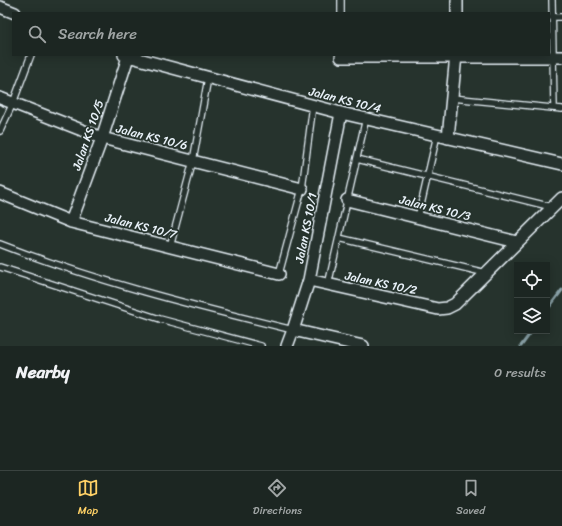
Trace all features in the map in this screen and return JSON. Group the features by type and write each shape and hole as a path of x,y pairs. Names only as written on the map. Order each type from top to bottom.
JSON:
{"street":[{"path":"456,12 457,0"},
{"path":"0,7 12,12"},
{"name":"Jalan KS 10/4","path":"126,56 341,113 562,164"},
{"name":"Jalan KS 10/5","path":"71,222 102,138 126,56"},
{"path":"341,56 558,57"},
{"path":"442,136 452,98 456,56"},
{"name":"Jalan KS 10/6","path":"0,98 102,138 302,189"},
{"name":"Jalan KS 10/1","path":"287,346 294,330 309,280 341,113"},
{"name":"Jalan KS 10/7","path":"0,193 71,222 279,274"},
{"path":"486,273 562,198"},
{"name":"Jalan KS 10/3","path":"347,200 517,242"},
{"name":"Jalan KS 10/2","path":"309,280 438,309 447,308 455,304 486,273"},
{"path":"294,330 363,346"}],"lane":[{"path":"341,0 341,12"},
{"path":"552,0 551,17 558,57 554,108"},
{"path":"551,17 562,17"},
{"path":"0,131 13,103 30,56"},
{"path":"170,247 193,161 208,78"},
{"path":"452,98 562,109"},
{"path":"279,274 302,189 313,105"},
{"path":"328,285 366,118"},
{"path":"418,218 428,176 442,136"},
{"path":"357,158 553,207"},
{"path":"339,238 486,273"},
{"path":"0,244 98,279 219,312 294,330"},
{"path":"0,267 160,319 261,346"}],"waterway":[{"path":"550,306 562,290"},
{"path":"521,346 530,334"}]}
